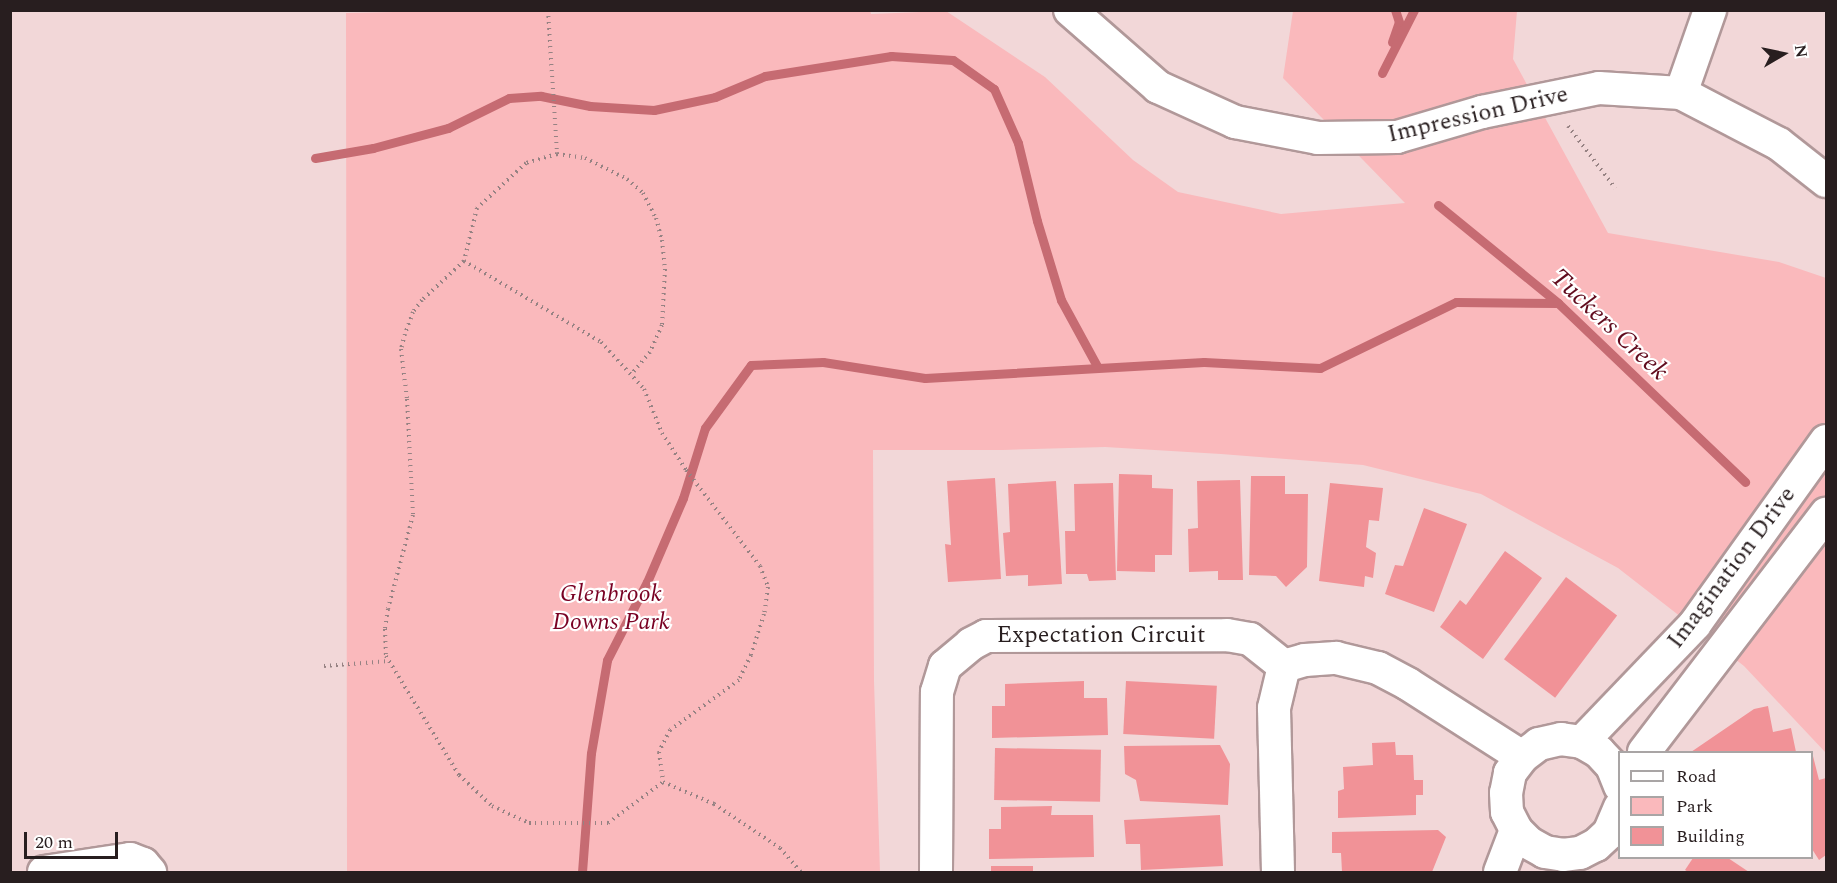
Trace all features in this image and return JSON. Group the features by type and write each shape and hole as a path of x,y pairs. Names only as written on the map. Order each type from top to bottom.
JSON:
{"street":[{"name":"Impression Drive","path":"1070,10 1158,87 1234,122 1318,138 1397,137 1482,112 1599,88 1681,93 1779,144 1827,181"},
{"path":"1681,93 1710,10"},
{"name":"Imagination Drive","path":"1582,742 1695,624 1827,441"},
{"name":"Imagination Drive","path":"1646,751 1827,514"},
{"name":"Expectation Circuit","path":"936,873 937,692 945,666 971,644 986,636 1227,635 1250,639 1284,666"},
{"path":"1278,873 1274,708 1284,666 1305,660 1336,658 1378,668 1408,684 1521,757"},
{"path":"1618,781 1612,766 1599,752 1582,742 1561,739 1539,744 1521,757 1510,773 1506,793 1508,812 1516,830 1529,843 1545,852 1558,864 1596,845 1609,833 1618,812"},
{"path":"1500,873 1516,830"},
{"path":"44,873 81,864 130,859 143,864 150,873"}],"path":[{"path":"548,10 557,154"},
{"path":"1564,120 1615,188"},
{"path":"632,375 650,352 662,325 665,269 662,240 656,218 643,193 627,178 585,158 557,154 526,163 477,208 464,261 422,300 413,312 401,350 407,399 414,515 388,609 385,629 386,656 459,775 492,806 529,823 608,822 663,782"},
{"path":"464,261 601,342 632,375 644,389 662,433 696,484 759,566 768,586 764,614 739,680 670,730 659,752 663,782"},
{"path":"324,666 389,661"},
{"path":"663,782 714,804 780,848 801,873"}],"green space":[{"name":"Glenbrook Downs Park","path":"489,10 870,10 871,14 946,11 1045,77 1133,160 1178,192 1281,214 1405,203 1283,78 1293,11 1517,11 1513,59 1608,233 1779,262 1826,278 1826,753 1744,666 1618,568 1481,494 1363,465 1221,454 1105,447 873,450 874,681 880,872 347,872 346,13"}],"building":[{"path":"1119,474 1152,475 1152,488 1173,489 1172,555 1155,555 1155,572 1117,571"},
{"path":"1251,476 1285,476 1285,494 1308,494 1307,567 1286,587 1276,576 1249,575"},
{"path":"995,478 1001,579 948,582 945,544 951,545 947,481"},
{"path":"1240,480 1243,580 1218,580 1218,571 1189,572 1188,529 1198,528 1197,481"},
{"path":"1056,481 1062,584 1028,586 1028,575 1006,576 1003,533 1010,532 1008,484"},
{"path":"1113,483 1116,580 1089,581 1087,574 1066,574 1065,531 1075,531 1074,484"},
{"path":"1330,483 1383,488 1379,521 1369,520 1366,547 1376,553 1373,578 1365,576 1364,587 1319,581"},
{"path":"1424,508 1467,524 1434,612 1385,594 1395,565 1403,566"},
{"path":"1505,551 1542,578 1483,659 1440,627 1460,600 1466,605"},
{"path":"1566,577 1617,616 1555,698 1504,659"},
{"path":"1084,681 1084,698 1107,698 1108,735 992,738 992,706 1005,706 1005,684"},
{"path":"1126,681 1217,686 1214,739 1123,734"},
{"path":"1768,706 1773,732 1791,728 1796,751 1692,751 1754,709"},
{"path":"1395,742 1396,755 1413,755 1414,780 1423,780 1423,795 1416,795 1416,815 1338,818 1338,791 1344,789 1343,767 1373,765 1372,743"},
{"path":"1220,745 1230,764 1228,805 1140,801 1136,780 1125,774 1124,746"},
{"path":"995,748 1101,750 1100,802 994,800"},
{"path":"1813,756 1819,780 1826,778 1826,855 1819,860 1813,851"},
{"path":"1052,806 1051,815 1093,815 1094,857 989,859 989,829 1001,829 1001,807"},
{"path":"1220,815 1223,866 1141,870 1140,844 1126,844 1124,820"},
{"path":"1438,830 1446,837 1432,872 1342,872 1341,853 1332,853 1332,832"},
{"path":"1692,859 1730,859 1749,872 1688,872 1685,870"},
{"path":"991,866 1033,866 1033,872 991,872"}],"waterway":[{"path":"1392,42 1399,22 1395,10"},
{"name":"Tuckers Creek","path":"1382,73 1414,10"},
{"path":"315,158 373,148 448,128 509,98 541,96 590,106 654,110 715,97 765,76 891,56 953,60 994,89 1018,143 1037,221 1061,300 1097,366"},
{"name":"Tuckers Creek","path":"1438,205 1558,303 1745,482"},
{"path":"582,872 591,753 607,660 647,582 683,498 705,428 751,365 823,362 925,378 1204,362 1320,368 1456,302 1558,303"}]}
